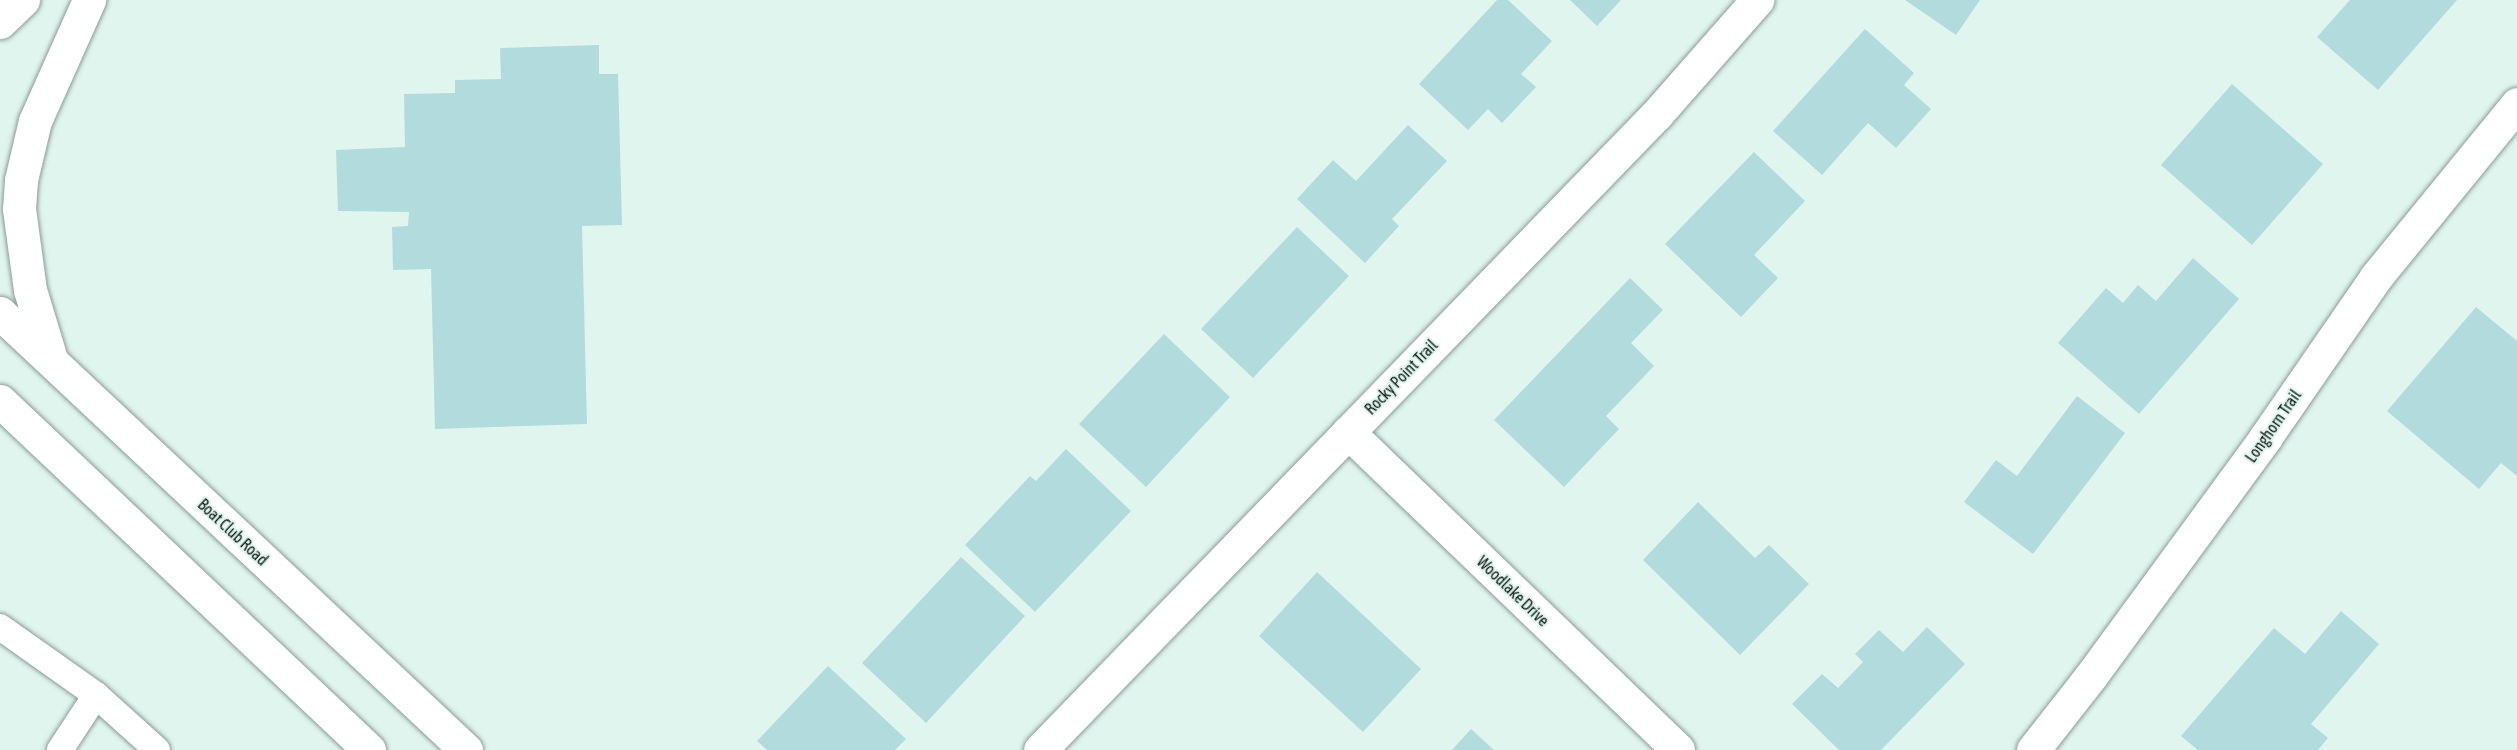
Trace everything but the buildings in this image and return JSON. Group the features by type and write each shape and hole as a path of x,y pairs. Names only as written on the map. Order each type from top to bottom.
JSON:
{"street":[{"path":"0,22 23,0"},
{"path":"52,361 30,290 19,209 21,180 35,121 89,0"},
{"name":"Rocky Point Trail","path":"1040,750 1657,114 1757,0"},
{"name":"Longhorn Trail","path":"2033,750 2091,676 2265,438 2376,277 2517,104"},
{"name":"Boat Club Road","path":"0,313 466,750"},
{"path":"2,405 369,750"},
{"name":"Woodlake Drive","path":"1348,432 1678,750"}],"lane":[{"path":"0,627 96,695 157,750"},
{"path":"60,750 96,695"}]}
